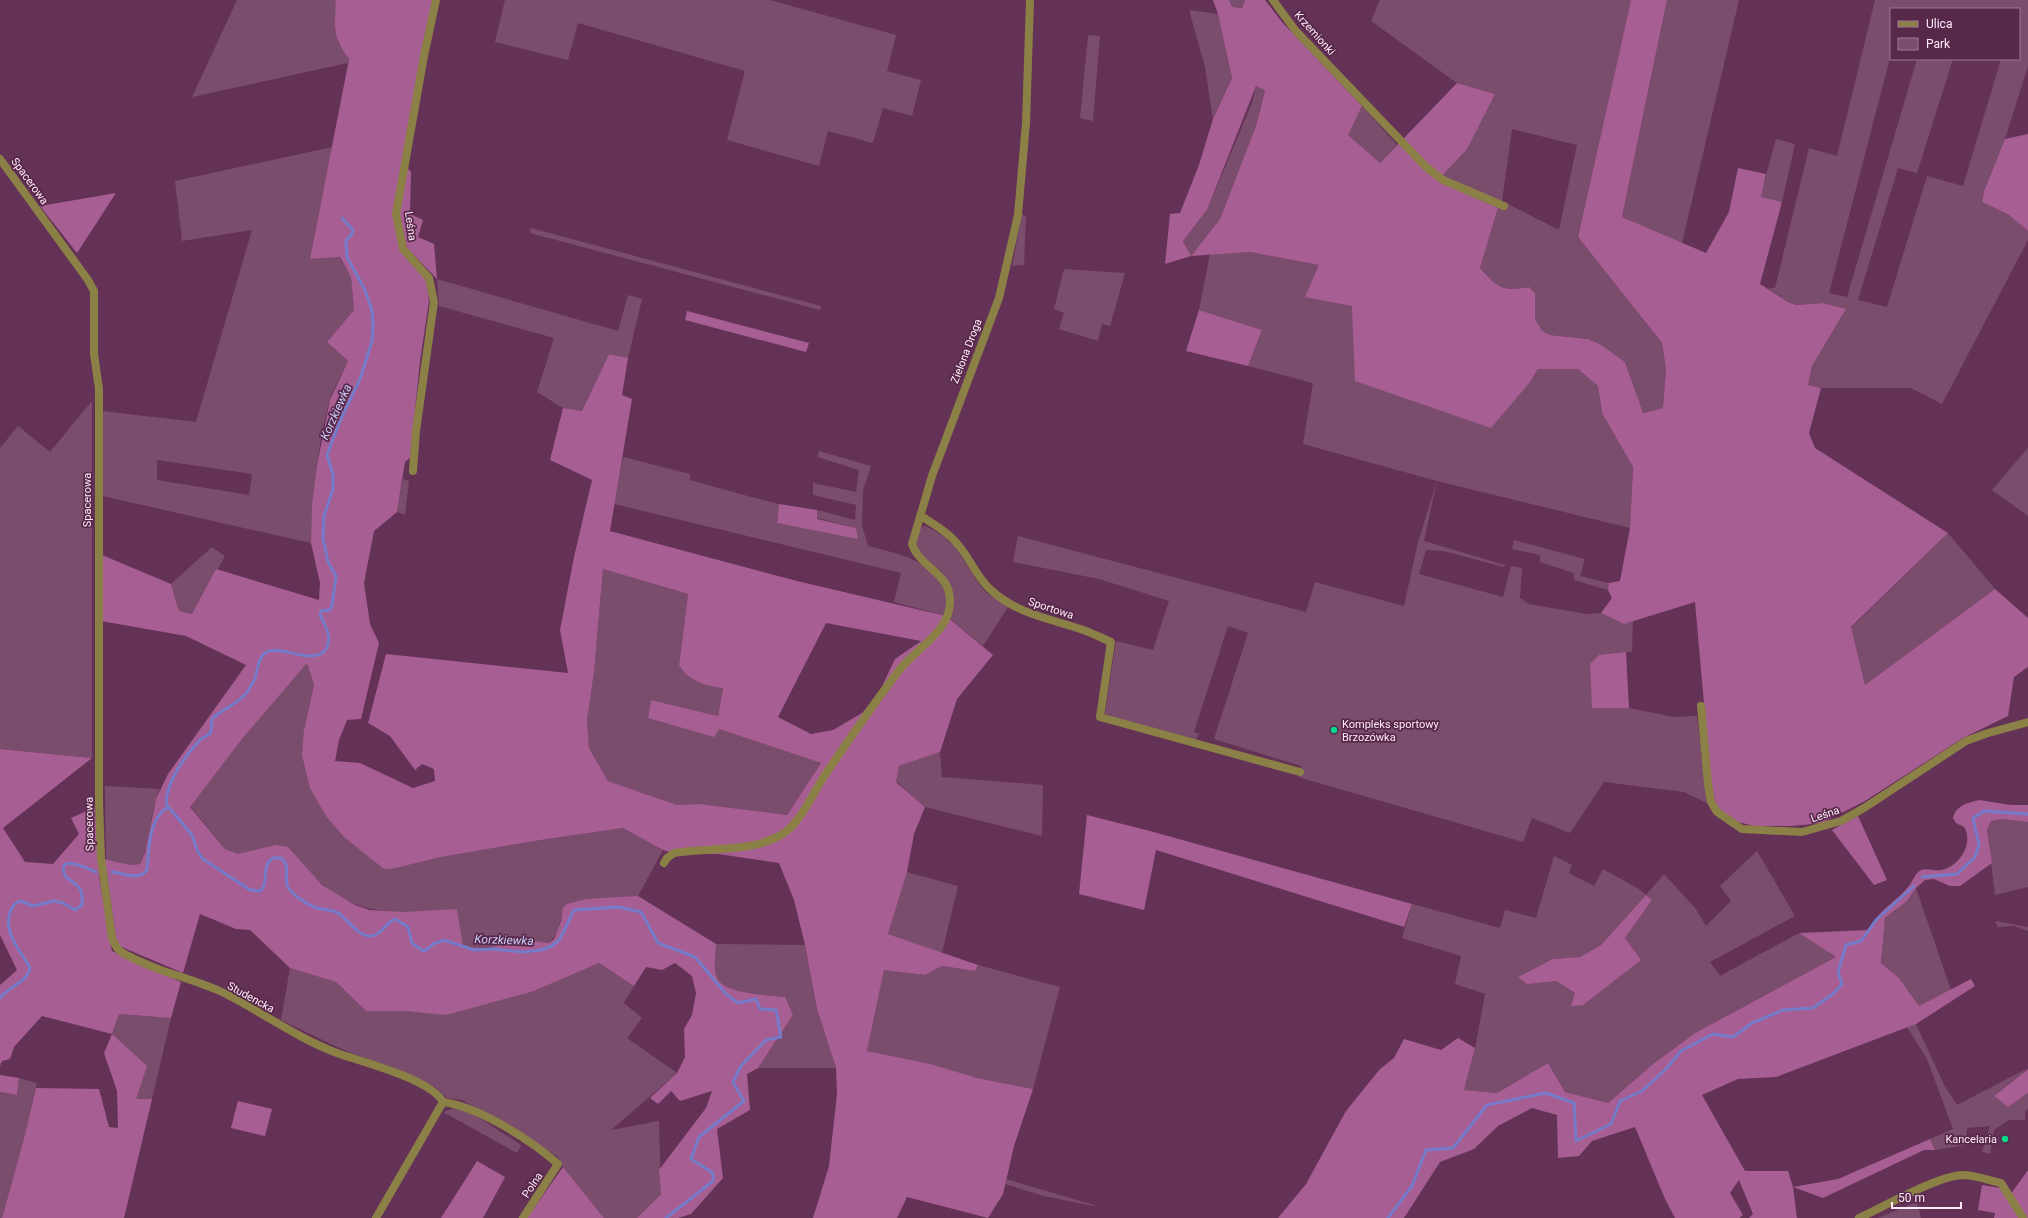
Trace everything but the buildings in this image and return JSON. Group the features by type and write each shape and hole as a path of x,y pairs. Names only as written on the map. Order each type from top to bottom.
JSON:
{"street":[{"name":"Leśna","path":"413,471 416,430 434,302 429,278 403,249 396,214 424,56 436,0"},
{"name":"Zielona Droga","path":"664,863 667,858 674,853 746,846 767,841 790,829 825,775 897,672 941,628 949,612 950,596 948,587 934,569 918,557 912,544 932,476 999,298 1018,215 1026,123 1030,0"},
{"name":"Krzemionki","path":"1273,0 1296,30 1426,167 1443,180 1504,206"},
{"name":"Spacerowa","path":"0,159 88,280 94,292 94,354 99,389 98,726 101,858 104,871"},
{"name":"Sportowa","path":"921,516 946,532 960,546 981,579 991,590 1006,602 1025,612 1086,631 1111,642 1100,717 1300,772"},
{"name":"Leśna","path":"1701,706 1708,784 1712,802 1717,812 1742,829 1802,832 1846,819 1966,741 1988,733 2028,722"},
{"name":"Studencka","path":"104,871 112,938 119,950 155,967 223,993 292,1031 336,1052 395,1073 432,1090 440,1095 443,1102"},
{"name":"Polna","path":"443,1102 461,1104 509,1129 543,1151 558,1164 523,1218"},
{"path":"376,1218 443,1102"},
{"path":"1859,1218 1953,1176 1975,1176 2001,1183 2023,1218"}],"green space":[{"path":"237,0 335,0 335,29 340,45 349,59 348,63 192,97"},
{"path":"505,0 770,0 896,35 887,71 921,80 912,116 883,108 873,143 828,131 819,166 727,140 745,71 578,23 568,60 495,42"},
{"path":"1229,0 1245,0 1242,8 1232,7"},
{"path":"1380,0 1631,0 1578,237 1662,343 1666,369 1663,408 1642,413 1625,362 1600,344 1588,339 1550,335 1542,331 1535,319 1535,293 1529,287 1512,289 1501,287 1491,280 1480,268 1498,208 1437,181 1495,94 1457,83 1371,21","holes":["1512,129 1577,145 1559,230 1502,201"]},
{"path":"1667,0 1739,0 1682,243 1622,217"},
{"path":"1875,0 2028,0 2028,66 2005,139 1984,191 1982,202 2009,215 2028,231 2028,240 1942,404 1911,388 1821,388 1808,385 1812,366 1846,309 1823,303 1796,305 1788,302 1768,288 1775,288 1809,148 1837,156","holes":["1890,8 2020,8 2020,60 2001,60 1963,186 1927,176 1887,307 1858,300 1898,168 1917,173 1953,60 1917,60 1847,297 1829,293 1890,58"]},
{"path":"1189,10 1218,14 1232,78 1213,119 1205,67"},
{"path":"1088,35 1100,36 1093,121 1080,118"},
{"path":"1256,86 1265,89 1255,129 1220,219 1191,256 1183,241 1207,210 1252,103"},
{"path":"1362,106 1397,145 1380,163 1347,135"},
{"path":"1776,139 1795,144 1782,202 1760,198"},
{"path":"332,147 310,259 339,257 351,277 354,310 327,342 348,361 332,395 322,434 314,489 311,543 102,496 102,411 196,422 252,230 182,241 175,181","holes":["157,460 252,474 249,495 157,480"]},
{"path":"1022,214 1026,216 1024,265 1012,266"},
{"path":"531,228 821,306 820,310 530,233"},
{"path":"1250,252 1319,265 1352,306 1530,382 1538,369 1578,369 1598,386 1602,413 1633,467 1630,528 1437,481 1303,444 1313,383 1248,366 1262,330 1199,310 1210,254"},
{"path":"1064,269 1125,273 1110,326 1102,324 1098,341 1059,329 1064,313 1054,309"},
{"path":"437,279 618,331 628,295 642,299 628,358 609,354 582,411 563,408 537,392 554,338 439,306"},
{"path":"92,401 92,758 0,749 0,448 18,426 50,452"},
{"path":"2028,448 2028,516 1992,490"},
{"path":"819,451 871,466 863,490 862,525 868,546 914,560 933,573 941,583 947,596 946,616 894,602 901,573 614,504 623,457 690,474 690,480 779,504 777,523 856,528 817,518 817,510 855,520 856,505 813,495 813,483 856,492 859,470 817,457"},
{"path":"403,479 409,481 405,515 397,512"},
{"path":"1437,481 1424,541 1505,565 1504,567 1443,551 1426,550 1419,574 1503,597 1511,566 1522,568 1520,598 1529,604 1586,614 1601,613 1624,624 1633,621 1632,652 1626,652 1592,708 1629,708 1673,717 1697,716 1707,803 1684,792 1604,782 1570,833 1532,818 1523,842 1298,777 1301,766 1214,739 1248,633 1228,626 1194,732 1199,734 1196,739 1190,740 1105,714 1116,641 1153,650 1169,601 1099,579 1013,562 1018,536 1306,612 1315,582 1404,606 1418,542"},
{"path":"925,526 937,532 954,546 985,591 1008,607 983,646 950,619 952,610 952,594 947,580 937,568 923,558 916,547 919,528"},
{"path":"1948,533 1995,589 1865,685 1851,628"},
{"path":"1514,540 1585,559 1580,576 1609,583 1608,590 1574,580 1574,573 1540,562 1540,555 1512,549"},
{"path":"212,547 225,556 193,614 179,611 171,584"},
{"path":"603,569 688,594 679,665 723,688 718,716 651,700 648,718 719,729 821,763 787,815 700,804 677,805 608,781 589,748 587,721 594,672"},
{"path":"307,662 314,685 304,730 396,868 441,857 623,828 663,850 638,896 563,908 557,931 549,943 520,939 506,940 491,948 462,947 457,909 404,912 371,909 355,904 339,896 323,885 309,872 288,847 238,854 225,849 190,806 242,739"},
{"path":"940,752 942,777 1043,785 1042,836 925,807 896,781 899,766"},
{"path":"105,786 160,789 156,798 147,845 140,864 131,865 106,860"},
{"path":"2001,819 2028,822 2028,887 1995,895 1987,830 1991,821"},
{"path":"1757,851 1795,916 1710,962 1720,976 1799,933 1836,957 1695,1033 1653,1064 1608,1103 1565,1092 1548,1063 1497,1093 1464,1090 1475,1048 1485,994 1455,984 1461,956 1402,938 1412,904 1500,928 1505,910 1536,918 1554,856 1572,865 1569,873 1594,886 1603,869 1639,889 1646,895 1664,874 1696,909 1706,926 1731,901 1720,886","holes":["1646,895 1652,900 1625,938 1640,960 1575,993 1556,981 1553,959 1580,957 1601,945"]},
{"path":"907,872 958,886 942,953 888,934"},
{"path":"1916,888 1951,990 1919,1006 1899,978 1881,963 1885,918 1907,901"},
{"path":"1995,921 2028,927 2028,931 2014,926 1998,927"},
{"path":"716,944 805,945 817,1009 836,1068 758,1068 793,1015 784,997 740,991 732,989 719,981 715,968"},
{"path":"599,963 634,986 624,1003 642,1018 627,1038 677,1073 611,1130 659,1121 661,1194 637,1218 604,1218 563,1167 558,1157 462,1100 447,1098 435,1087 337,1047 281,1020 290,968 336,982 366,1011 405,1011 534,991"},
{"path":"978,965 1060,987 1033,1089 977,1078 867,1051 884,969 925,975 942,966 975,971"},
{"path":"119,1014 171,1018 152,1099 136,1099 112,1034"},
{"path":"1916,1024 1944,1085 1957,1105 2028,1068 1994,1096 2008,1107 2028,1093 2028,1109 2025,1111 2025,1120 2009,1120 1994,1130 1990,1154 1982,1152 1990,1126 1967,1128 1966,1145 1935,1150 1930,1139 1953,1129 1927,1059 1907,1027"},
{"path":"19,1078 37,1083 23,1142 2,1218 0,1218 0,1092 17,1095"},
{"path":"457,1107 470,1112 521,1145 517,1153 443,1112"},
{"path":"1006,1179 1094,1205 1044,1196 1005,1184"},
{"path":"1917,1202 1921,1218 1878,1218"}],"shaded area":[{"path":"335,0 433,0 394,217 401,251 426,279 429,301 420,361 410,458 405,462 397,512 374,531 364,583 370,624 379,643 361,719 347,720 339,740 335,761 360,763 413,788 435,781 434,769 422,764 415,770 390,736 368,723 386,654 568,673 560,630 574,557 592,480 550,460 563,408 582,411 609,354 628,358 622,395 632,399 610,531 797,581 946,616 993,655 957,699 940,752 899,766 896,782 925,807 914,834 907,872 888,934 978,965 975,971 942,966 925,975 884,970 867,1051 930,1064 977,1078 1033,1089 1014,1146 1003,1194 988,1218 907,1197 897,1218 813,1218 829,1166 837,1094 836,1068 817,1009 805,945 794,900 779,863 718,854 676,854 663,850 623,828 441,857 396,868 384,869 344,837 326,816 310,788 302,755 304,730 314,685 307,663 242,739 190,807 225,849 238,854 276,845 288,847 322,885 353,904 369,910 404,912 457,909 463,947 491,948 506,940 520,939 549,943 554,939 561,921 563,908 567,904 586,899 638,896 716,944 715,968 719,981 732,989 740,991 785,997 793,1015 758,1068 747,1074 750,1110 717,1129 723,1178 691,1214 678,1218 637,1218 661,1194 659,1170 706,1108 712,1091 680,1101 671,1091 658,1104 650,1098 677,1073 685,1057 684,1029 692,1015 696,993 692,976 675,963 662,970 646,967 634,986 599,963 534,991 446,1015 405,1011 366,1011 336,982 290,968 250,930 236,929 200,914 183,973 117,945 107,873 99,876 112,951 181,982 171,1018 119,1014 112,1034 42,1016 14,1047 10,1059 2,1061 0,1066 0,985 17,970 0,935 0,749 92,758 3,828 25,862 53,864 79,834 71,818 95,807 98,858 131,865 140,864 145,853 156,799 168,774 246,665 186,636 101,621 102,555 171,584 179,611 192,614 216,569 319,600 320,583 311,543 312,506 317,465 330,400 348,361 327,342 354,310 351,277 340,257 310,259 349,59 340,44 336,32","holes":["603,569 688,594 679,665 692,679 710,686 723,688 718,716 651,700 648,718 714,737 719,729 821,763 787,815 700,804 677,805 608,781 589,748 587,721 594,672","826,623 921,641 895,659 877,697 862,713 833,730 811,734 778,717"]},
{"path":"1213,0 1229,0 1232,7 1242,8 1245,0 1265,0 1282,22 1362,106 1348,135 1380,163 1457,83 1495,94 1467,149 1437,181 1498,208 1480,268 1491,280 1501,287 1512,289 1529,287 1535,293 1535,319 1542,331 1550,335 1588,339 1600,344 1625,362 1643,413 1663,408 1666,369 1662,343 1578,237 1631,0 1667,0 1622,217 1706,253 1729,212 1738,168 1766,174 1761,197 1782,202 1760,284 1788,302 1796,305 1823,303 1846,309 1812,366 1808,385 1821,388 1809,433 1815,448 1948,533 1851,627 1865,685 1995,589 2028,618 2028,667 2014,677 2008,716 1963,738 1865,801 1822,823 1792,826 1754,826 1738,822 1717,808 1711,783 1695,602 1624,624 1601,613 1612,598 1608,590 1609,583 1620,581 1630,528 1633,467 1602,413 1598,386 1578,369 1538,369 1530,382 1491,428 1355,381 1352,306 1305,297 1319,265 1250,252 1191,256 1165,264 1170,214 1180,213 1199,165 1213,119 1232,78 1218,14","holes":["1256,86 1265,90 1256,126 1220,219 1191,256 1183,241 1207,210"]},
{"path":"2028,134 2028,231 2009,215 1982,202 1984,191 2005,139"},
{"path":"407,167 411,172 410,214 423,220 418,237 434,244 437,279 407,248 399,212"},
{"path":"116,193 77,253 40,206"},
{"path":"1199,310 1262,330 1248,366 1186,351"},
{"path":"687,311 809,343 806,352 685,320"},
{"path":"779,504 817,510 817,519 856,528 858,539 777,523"},
{"path":"1626,652 1629,708 1592,708 1590,664 1599,655"},
{"path":"1979,800 2011,805 2028,805 2028,822 2001,819 1991,821 1987,830 1992,863 1960,886 1950,886 1934,879 1925,880 1916,888 1907,901 1885,918 1881,963 1899,978 1919,1006 1971,979 1975,986 1916,1024 1776,1077 1738,1079 1702,1095 1745,1171 1788,1171 1793,1187 1797,1218 1749,1218 1753,1214 1739,1180 1730,1193 1743,1215 1739,1218 1675,1218 1665,1199 1635,1127 1592,1141 1579,1156 1558,1158 1557,1115 1532,1108 1498,1126 1474,1149 1440,1162 1404,1218 1278,1218 1306,1184 1346,1111 1380,1069 1394,1058 1404,1039 1441,1050 1458,1038 1475,1048 1464,1090 1497,1093 1548,1063 1565,1092 1608,1103 1653,1064 1695,1033 1836,957 1799,933 1869,930 1882,911 1903,893 1918,872 1924,869 1942,870 1949,868 1960,859 1966,847 1967,833 1964,827 1956,823 1953,818 1960,807"},
{"path":"1087,815 1150,831 1412,904 1404,927 1156,850 1144,910 1079,894"},
{"path":"1858,816 1887,880 1874,885 1832,830"},
{"path":"1646,895 1652,900 1625,938 1641,960 1583,1005 1571,1006 1575,993 1556,981 1527,984 1518,977 1553,959 1580,957 1601,945"},
{"path":"112,1034 147,1066 136,1099 152,1099 124,1218 2,1218 36,1088 99,1089 109,1127 118,1128 117,1091 104,1053"},
{"path":"2028,1069 2028,1093 2008,1107 1994,1096"},
{"path":"0,1075 19,1078 17,1095 0,1092"},
{"path":"238,1101 272,1109 265,1136 231,1128"},
{"path":"1930,1139 1935,1150 1924,1150 1823,1198 1793,1187 1838,1179"},
{"path":"477,1161 505,1177 483,1218 441,1218"},
{"path":"563,1167 604,1218 527,1218"},
{"path":"2028,1170 2028,1218 1994,1218 1995,1213 1978,1210 1982,1185 2000,1188 2008,1198"}],"waterway":[{"name":"Korzkiewka","path":"342,218 353,230 352,234 346,241 347,257 365,290 372,310 373,325 372,341 360,379 340,421 327,455 333,474 333,489 324,516 323,538 328,562 336,576 332,606 330,610 321,611 320,615 328,632 328,645 321,654 314,656 305,656 278,651 265,653 260,661 254,680 248,691 236,703 212,719 211,732 199,741 182,762 169,786 166,804 192,835 198,852 203,859 250,890 260,891 263,888 269,861 273,858 281,858 287,868 287,885 294,894 313,907 338,913 357,930 366,935 370,936 377,934 395,919 408,927 412,943 423,951 428,949 433,944 444,940 474,950 492,949 523,952 541,950 552,946 560,939 574,910 618,907 641,912 658,943 695,957 726,994 738,1003 756,999 760,1009 776,1010 781,1037 766,1040 741,1066 733,1082 744,1101 699,1137 691,1159 713,1173 713,1181 666,1218"},
{"path":"112,872 135,876 140,875 147,870 149,844 153,827 161,812 168,807"},
{"name":"Korzkiewka","path":"1922,877 1957,874 1975,857 1979,845 1973,818 1984,811 2028,814"},
{"path":"0,998 8,990 22,981 30,968 13,940 10,932 8,924 9,916 14,905 21,901 33,906 54,901 63,903 75,910 82,905 82,893 78,887 65,876 63,869 65,865 69,863 74,864 96,872"},
{"name":"Korzkiewka","path":"1388,1218 1412,1186 1426,1150 1453,1148 1487,1105 1546,1093 1574,1103 1576,1141 1611,1124 1620,1101 1642,1091 1666,1069 1681,1051 1713,1034 1733,1037 1752,1023 1783,1010 1813,1008 1834,993 1842,984 1838,972 1846,945 1861,941 1876,920 1914,886"}],"place":[{"name":"Kompleks sportowy Brzozówka","path":"1334,730"},
{"name":"Kancelaria","path":"2005,1139"}]}
